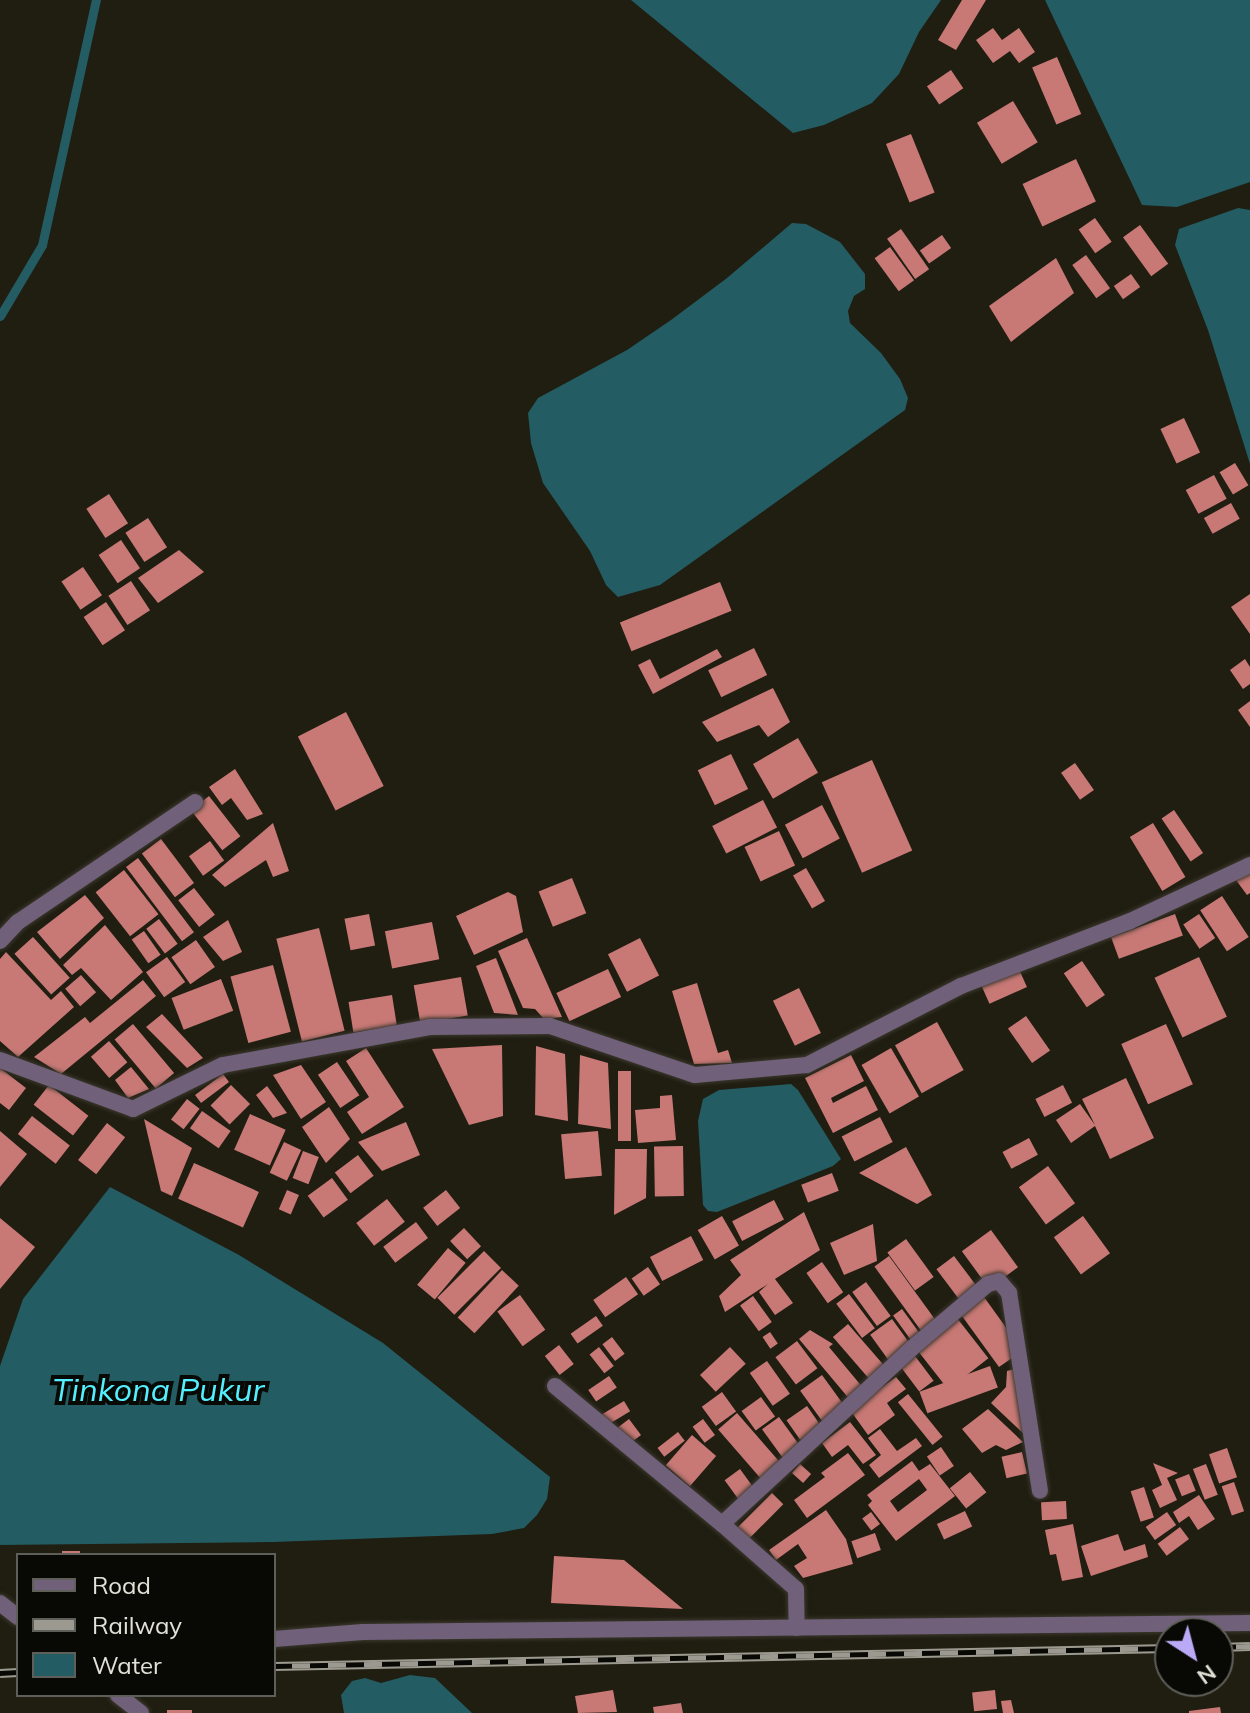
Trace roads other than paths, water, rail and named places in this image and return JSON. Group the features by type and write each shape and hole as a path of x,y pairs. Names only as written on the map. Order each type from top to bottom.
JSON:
{"street":[{"path":"0,941 18,922 195,802"},
{"path":"0,1060 133,1109 223,1065 430,1027 550,1026 695,1075 807,1065 961,986 1128,922 1250,865"},
{"path":"722,1524 912,1348 988,1284 999,1281 1009,1293 1040,1491"},
{"path":"555,1386 796,1589 797,1628"},
{"path":"0,1603 16,1615"},
{"path":"276,1639 363,1632 1250,1623"},
{"path":"121,1697 141,1713"}],"water":[{"path":"631,0 941,0 919,32 899,74 872,103 824,125 793,133"},
{"path":"1045,0 1250,0 1250,182 1177,207 1142,205"},
{"path":"1238,208 1250,210 1250,464 1208,330 1175,245 1179,229"},
{"path":"792,223 806,224 840,242 865,274 865,289 854,296 848,311 850,323 881,353 900,379 908,398 905,410 660,585 618,597 606,585 590,551 543,483 531,443 528,413 538,398 627,350 671,320"},
{"path":"791,1084 798,1090 841,1159 833,1166 717,1212 708,1211 703,1205 698,1121 703,1099 719,1090"},
{"name":"Tinkona Pukur","path":"110,1187 239,1255 383,1343 550,1477 547,1499 537,1515 524,1528 492,1534 273,1542 0,1545 0,1366 23,1299"},
{"path":"410,1675 435,1678 472,1713 344,1713 341,1695 352,1681 365,1678 381,1683"}],"waterway":[{"path":"0,316 42,245 96,0"}],"railway":[{"path":"1234,1646 1250,1646"},
{"path":"276,1666 1154,1648"},
{"path":"0,1673 16,1672"}]}
